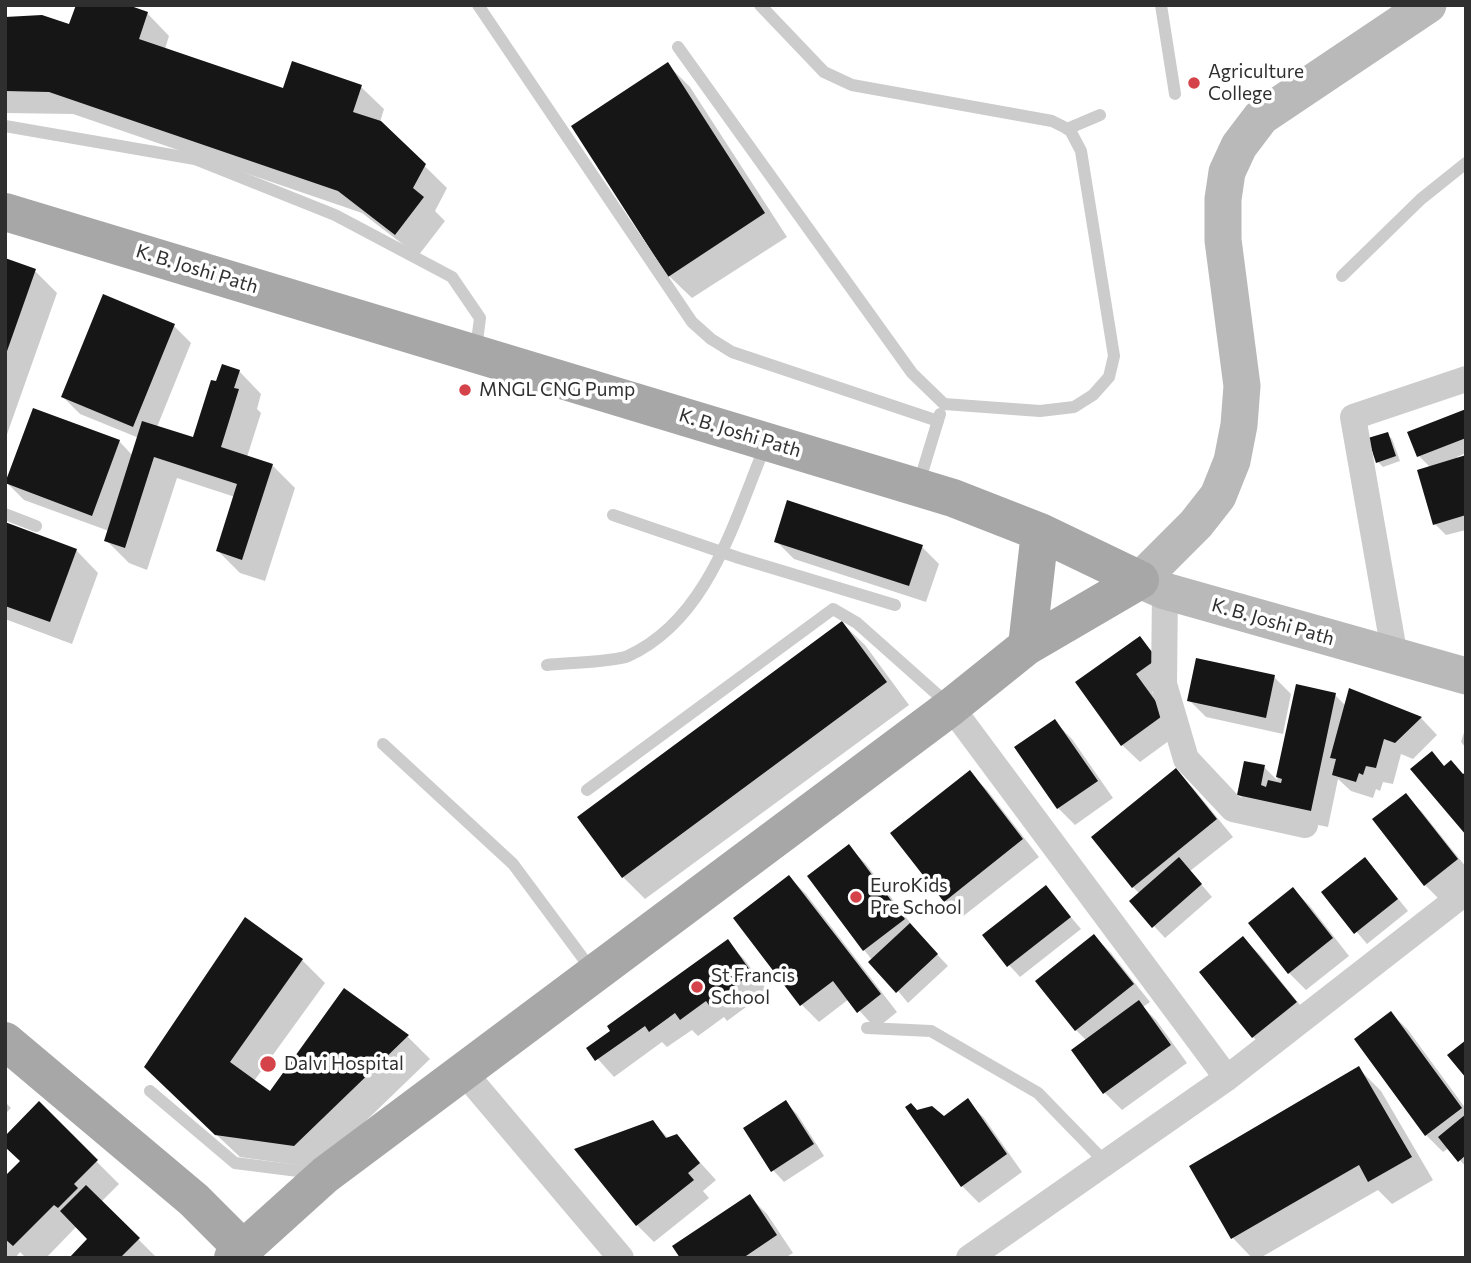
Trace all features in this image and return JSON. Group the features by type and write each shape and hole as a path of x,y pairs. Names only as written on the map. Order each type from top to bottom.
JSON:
{"main road":[{"path":"13,1052 194,1200 242,1255 325,1175 951,707 1027,646 1153,586 1218,496 1232,461 1239,425 1242,386 1223,240 1223,200 1227,172 1239,146 1261,117 1428,5"},
{"name":"K. B. Joshi Path","path":"5,212 953,498 1040,532 1153,586 1466,676"},
{"path":"1027,646 1040,532"}],"street":[{"path":"1395,657 1353,417 1466,379"},
{"path":"1153,586 1164,684 1186,759 1233,809 1305,825"},
{"path":"951,707 1227,1078"},
{"path":"969,1258 1227,1078 1466,892"},
{"path":"462,1070 621,1258"}],"lane":[{"path":"478,5 692,322 732,352 938,421"},
{"path":"678,47 912,373 944,404 1040,411 1074,407 1093,395 1109,377 1114,356 1081,150 1070,130 1052,121 852,85 824,72 760,5"},
{"path":"1161,5 1175,94"},
{"path":"1067,129 1100,115"},
{"path":"5,126 195,159 335,215 452,277 480,318 475,353"},
{"path":"1342,276 1421,200 1466,163"},
{"path":"918,487 944,404"},
{"path":"547,664 626,657 668,632 708,582 767,441"},
{"path":"5,514 36,526"},
{"path":"613,515 895,605"},
{"path":"587,790 833,609 857,622 951,707"},
{"path":"383,744 513,864 594,972"},
{"path":"867,1028 931,1031 1038,1093 1106,1163"},
{"path":"150,1091 235,1163 325,1175"}],"building":[{"path":"76,5 128,5 148,12 139,39 283,88 292,61 362,85 353,112 381,121 426,164 413,188 424,197 395,235 338,191 49,92 5,91 5,17 42,15 69,24"},
{"path":"668,62 765,213 668,277 571,126"},
{"path":"5,258 36,269 6,354 5,354"},
{"path":"103,294 175,324 133,427 61,397"},
{"path":"222,364 240,370 234,388 239,389 221,447 273,464 242,560 216,551 237,484 154,457 125,548 104,541 142,421 193,437 211,380 216,381"},
{"path":"33,408 120,440 92,516 5,483"},
{"path":"1466,409 1466,438 1417,457 1407,432"},
{"path":"1388,432 1396,456 1376,463 1368,438"},
{"path":"1466,455 1466,515 1433,525 1417,470"},
{"path":"787,500 923,545 909,586 774,542"},
{"path":"5,522 77,549 50,622 5,606"},
{"path":"842,621 887,682 622,878 577,817"},
{"path":"1140,636 1157,659 1136,674 1165,714 1121,746 1075,682"},
{"path":"1196,658 1275,675 1266,718 1187,701"},
{"path":"1296,684 1336,693 1311,811 1237,795 1244,761 1265,765 1261,785 1266,787 1268,780 1281,783 1282,779 1276,777"},
{"path":"1349,688 1422,717 1395,743 1384,739 1376,768 1366,766 1363,775 1359,773 1356,782 1332,775 1336,759 1330,758"},
{"path":"1055,719 1098,781 1057,809 1014,747"},
{"path":"1432,751 1444,766 1451,760 1463,774 1466,772 1466,835 1410,769"},
{"path":"1176,768 1217,819 1132,888 1091,837"},
{"path":"970,770 1023,839 944,902 890,833"},
{"path":"1406,793 1458,859 1424,886 1372,819"},
{"name":"EuroKids Pre School","path":"849,844 905,919 863,951 807,876"},
{"path":"1179,857 1202,884 1152,928 1129,901"},
{"path":"1365,857 1398,899 1354,934 1321,892"},
{"path":"789,875 881,994 857,1013 833,981 800,1006 733,918"},
{"path":"1046,885 1071,917 1007,967 982,935"},
{"path":"1293,887 1333,938 1288,974 1248,923"},
{"path":"245,917 303,959 230,1062 270,1091 344,988 409,1035 294,1146 215,1135 144,1067"},
{"path":"910,923 938,954 896,993 868,962"},
{"path":"1094,934 1134,984 1075,1031 1035,981"},
{"path":"1243,936 1297,1002 1252,1038 1199,972"},
{"name":"St Francis School","path":"728,939 752,973 709,1005 706,1001 680,1020 675,1013 649,1032 645,1026 595,1061 586,1048 610,1031 607,1026"},
{"path":"1139,1000 1171,1045 1103,1094 1071,1050"},
{"path":"1391,1011 1462,1108 1425,1136 1354,1039"},
{"path":"1466,1040 1466,1078 1447,1055"},
{"path":"1359,1066 1412,1157 1368,1182 1359,1165 1231,1239 1189,1166"},
{"path":"968,1098 1007,1154 961,1187 905,1107 911,1103 917,1110 932,1106 944,1116"},
{"path":"786,1100 814,1144 771,1172 743,1128"},
{"path":"39,1101 98,1160 74,1184 78,1188 58,1208 54,1205 13,1246 5,1239 5,1176 20,1161 5,1147 5,1136"},
{"path":"1466,1114 1466,1155 1458,1162 1438,1137"},
{"path":"653,1120 666,1138 677,1134 700,1163 688,1173 694,1180 636,1226 574,1149"},
{"path":"86,1185 140,1238 120,1258 69,1258 87,1239 60,1211"},
{"path":"750,1194 777,1235 743,1258 680,1258 672,1246"}],"place":[{"name":"Agriculture College","path":"1194,83"},
{"name":"MNGL CNG Pump","path":"465,390"},
{"name":"EuroKids Pre School","path":"856,897"},
{"name":"St Francis School","path":"697,987"},
{"name":"Dalvi Hospital","path":"268,1064"}]}
